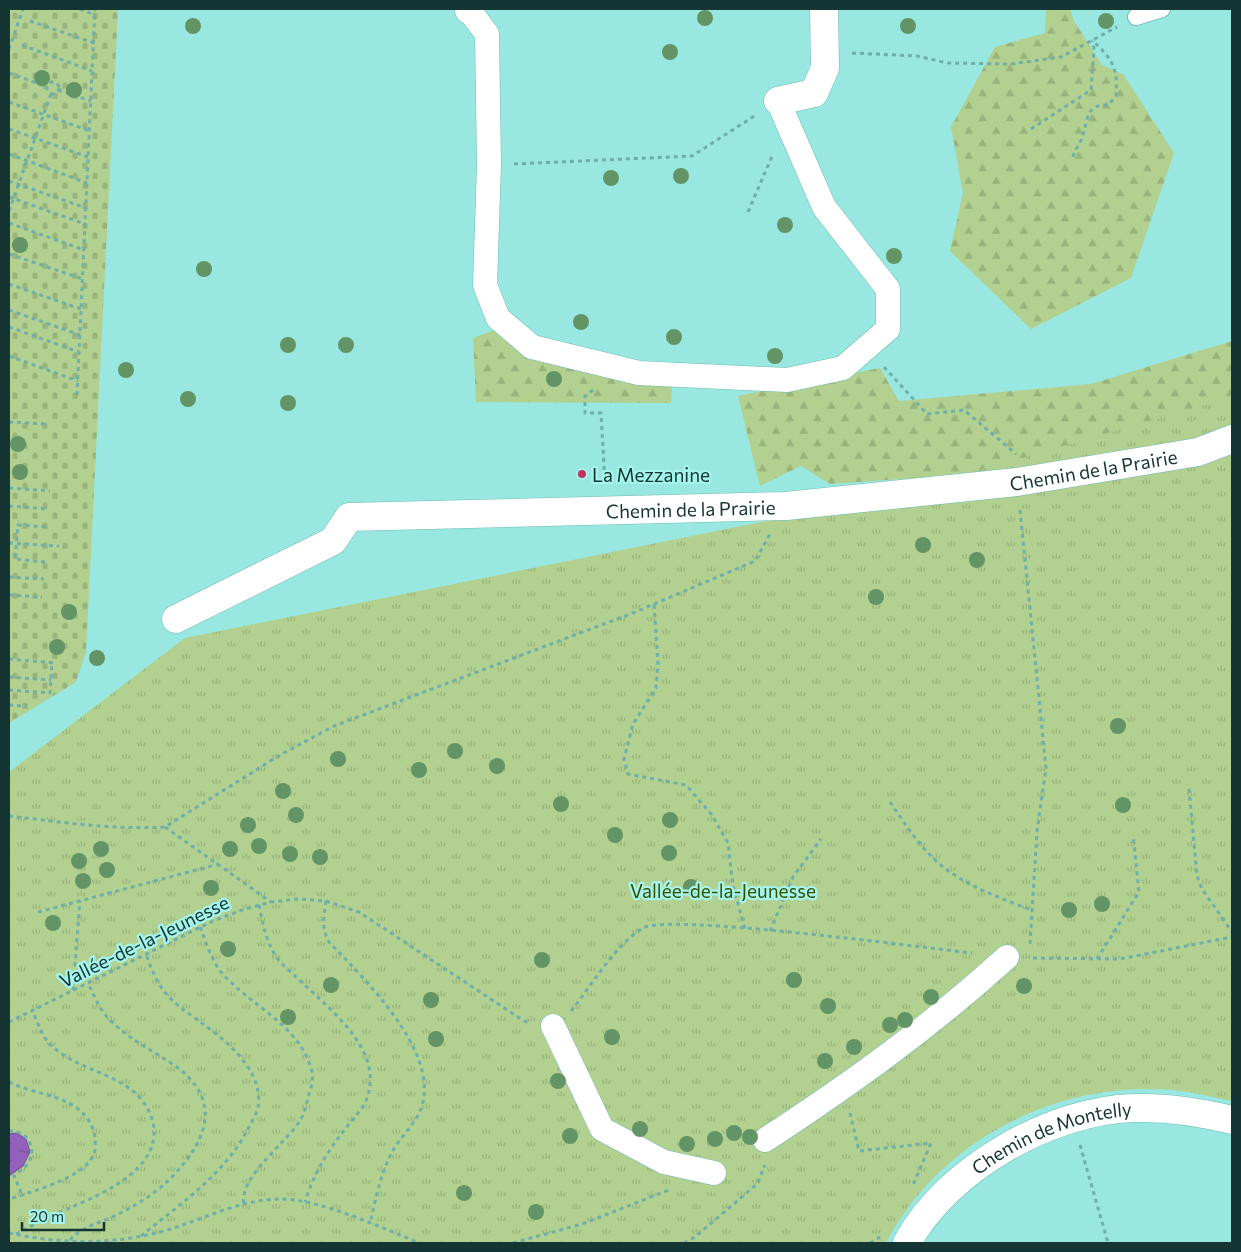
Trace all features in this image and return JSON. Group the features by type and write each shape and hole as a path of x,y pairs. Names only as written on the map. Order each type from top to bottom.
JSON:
{"street":[{"path":"469,9 487,34 489,165 485,285 498,318 532,347 639,373 787,380 844,368 888,329 888,289 824,207 782,111 814,93 825,68 824,9"},
{"name":"Chemin de la Prairie","path":"176,619 333,542 349,517 786,506 1017,482 1198,452 1232,439"},
{"path":"765,1140 844,1088 952,1006 1007,957"},
{"path":"553,1026 602,1129 664,1162 714,1172"},
{"name":"Chemin de Montelly","path":"907,1243 928,1212 974,1168 1016,1140 1072,1118 1132,1108 1192,1110 1232,1120"}],"lane":[{"path":"1136,17 1162,9"}],"path":[{"path":"9,49 24,9"},
{"path":"80,9 95,15"},
{"path":"77,395 95,9"},
{"path":"824,50 917,56 947,63 1011,64 1061,57 1136,17"},
{"path":"30,21 94,43"},
{"path":"1031,129 1091,90 1094,50 1092,40"},
{"path":"1073,157 1083,137 1085,120 1098,106 1108,105 1116,96 1114,66 1110,57 1092,40"},
{"path":"22,45 92,71"},
{"path":"9,73 47,87 51,94"},
{"path":"47,87 50,83 55,83 58,90"},
{"path":"9,210 11,197 19,184 51,94 58,90 91,101"},
{"path":"9,102 90,131"},
{"path":"489,165 692,156 782,111"},
{"path":"748,212 782,111"},
{"path":"9,128 88,157"},
{"path":"9,154 87,182"},
{"path":"9,181 86,208"},
{"path":"11,197 85,224"},
{"path":"9,223 84,250"},
{"path":"9,254 83,279"},
{"path":"9,284 81,309"},
{"path":"9,310 80,335"},
{"path":"9,327 79,352"},
{"path":"866,348 927,414 964,410 1045,477"},
{"path":"9,356 78,380"},
{"path":"586,396 585,413 601,412 606,511"},
{"path":"9,422 48,424"},
{"path":"1017,482 1046,768 1037,831 1031,910 1030,958"},
{"path":"9,488 50,491"},
{"path":"9,506 49,509"},
{"path":"9,816 88,824 146,828 166,827 280,755 334,726 654,604 755,561 786,506"},
{"path":"45,562 15,560 16,543 18,525 48,527"},
{"path":"9,543 59,546"},
{"path":"9,577 44,579"},
{"path":"9,595 42,598"},
{"path":"654,604 658,663 656,688 630,732 624,759 628,774 686,785 711,814 728,843 733,886 745,929"},
{"path":"9,659 54,662 50,693 9,690"},
{"path":"9,676 51,680"},
{"path":"9,705 27,706"},
{"path":"1189,789 1197,876 1202,889 1232,932"},
{"path":"890,802 917,841 936,861 964,880 994,896 1031,910"},
{"path":"166,827 271,902"},
{"path":"1097,959 1139,892 1133,835"},
{"path":"770,931 793,877 821,838"},
{"path":"38,912 219,864"},
{"name":"Vallée-de-la-Jeunesse","path":"9,1022 200,927 259,905 298,899 326,901 359,912 524,1021 553,1026"},
{"path":"73,991 80,901"},
{"path":"326,901 323,927 325,935 329,942 380,998 406,1033 417,1058 423,1084 422,1106 390,1155 379,1185 370,1224"},
{"path":"259,905 266,936 279,960 348,1029 360,1045 368,1063 370,1078 367,1098 323,1161 315,1175 305,1202"},
{"path":"553,1026 569,1014 626,941 645,926 664,923 770,931 1030,958 1120,959 1232,937"},
{"path":"200,927 211,956 221,972 290,1035 304,1053 311,1068 312,1083 301,1118 252,1176 242,1197 244,1205"},
{"path":"139,1238 202,1187 221,1168 244,1137 258,1108 257,1089 243,1060 217,1035 165,994 154,979 146,954"},
{"path":"70,1241 78,1231 131,1208 171,1178 195,1146 206,1119 205,1106 199,1093 183,1073 150,1052 109,1019 101,1009 88,983"},
{"path":"15,1234 99,1196 128,1177 152,1146 155,1133 148,1108 139,1096 112,1078 65,1056 50,1044 44,1036 32,1010"},
{"path":"9,1082 45,1094 77,1108 89,1119 94,1129 94,1155 88,1164 56,1183 9,1199"},
{"path":"844,1088 859,1151 931,1144 912,1189"},
{"path":"9,1132 21,1133 30,1142 32,1149 30,1160 26,1166 14,1176 22,1194"},
{"path":"684,1243 695,1237 757,1184 765,1169 765,1140"},
{"path":"1078,1141 1108,1243"},
{"path":"513,1243 582,1224 670,1190"},
{"path":"9,1233 70,1241 108,1243 139,1238 244,1205 279,1199 305,1202 420,1243"}],"green space":[{"path":"9,9 118,9 86,652 76,682 9,723"},
{"path":"1046,9 1070,9 1074,21 1102,65 1123,74 1174,153 1131,278 1031,329 950,251 963,193 951,127 995,47 1045,33"},
{"path":"499,328 672,381 671,403 476,402 473,338"},
{"path":"1232,341 1232,421 1004,472 830,484 801,466 760,486 738,396 880,368 899,401 1091,384"},
{"name":"Vallée-de-la-Jeunesse","path":"1232,397 1232,1101 1173,1090 1130,1089 1087,1095 1045,1107 1006,1124 970,1147 937,1174 909,1206 886,1243 9,1243 9,772 185,638 886,497"}],"water":[{"path":"17,1133 26,1139 30,1152 23,1166 9,1176 9,1134"}],"place":[{"name":"La Mezzanine","path":"582,474"}]}
